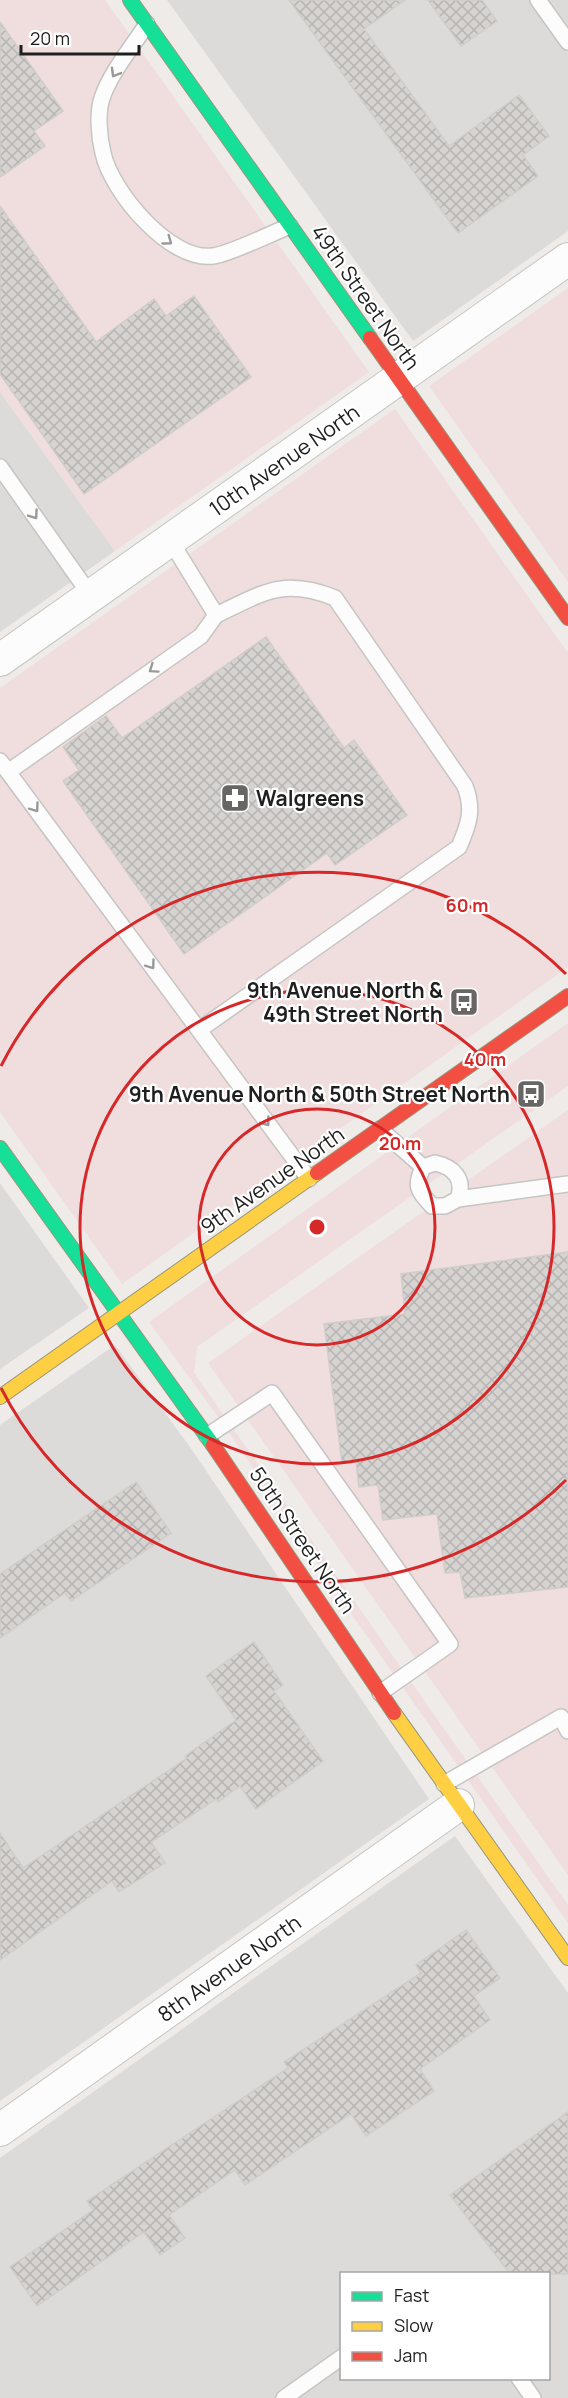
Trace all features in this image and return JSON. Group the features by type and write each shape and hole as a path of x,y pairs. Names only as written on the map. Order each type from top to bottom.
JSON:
{"street":[{"name":"49th Street North","path":"130,0 568,618"},
{"name":"10th Avenue North","path":"0,660 568,260"},
{"path":"551,1008 568,984"},
{"name":"9th Avenue North","path":"0,1397 568,996"},
{"path":"551,1008 568,1006"},
{"name":"50th Street North","path":"0,1148 207,1436 380,1693 567,1956"},
{"name":"8th Avenue North","path":"0,2130 451,1795"}],"lane":[{"path":"538,0 568,42"},
{"path":"147,24 101,99 100,124 103,154 116,182 128,200 154,230 184,252 213,256 290,226"},
{"path":"0,467 91,596"},
{"path":"170,540 216,615"},
{"path":"199,1030 459,847 470,822 471,802 465,786 335,598 313,589 292,586 267,592 216,615 201,636 4,767 309,1179"},
{"path":"380,1129 423,1167"},
{"path":"458,1198 462,1187 456,1173 449,1166 435,1163 423,1167 417,1180 419,1191 432,1206 445,1206 458,1198 568,1184"},
{"path":"207,1436 272,1393 450,1644 380,1693"},
{"path":"451,1795 565,1716 568,1731"},
{"path":"284,2398 340,2358"},
{"path":"520,2380 533,2398"}],"shaded area":[{"path":"0,0 105,0 369,372 115,551 0,392"},
{"path":"167,0 568,0 568,231 413,341"},
{"path":"568,288 568,582 429,386"},
{"path":"0,392 115,551 0,632"},
{"path":"395,409 568,653 568,967 122,1284 0,1112 0,688"},
{"path":"568,1023 568,1086 197,1347 194,1373 568,1905 568,1923 357,1622 224,1425 149,1322"},
{"path":"568,1110 568,1875 208,1363"},
{"path":"0,1183 89,1308 0,1369"},
{"path":"115,1345 190,1447 429,1799 0,2101 0,1425"},
{"path":"455,1836 568,1993 568,2398 0,2398 0,2158"}],"building":[{"path":"289,0 405,0 364,29 449,146 519,95 549,136 523,155 538,176 458,233"},
{"path":"428,0 482,0 497,21 461,46"},
{"path":"0,22 63,111 34,131 45,146 0,177"},
{"path":"0,206 96,342 154,299 166,316 194,296 251,377 84,494 0,374"},
{"name":"Walgreens","path":"266,637 344,748 354,740 407,815 335,865 327,853 184,954 63,781 79,770 63,747 106,716 122,738"},
{"path":"568,1252 568,1587 465,1598 460,1572 445,1573 437,1514 383,1520 378,1485 359,1487 356,1462 342,1463 324,1324 405,1314 401,1274"},
{"path":"136,1482 171,1533 71,1601 65,1593 0,1638 0,1574"},
{"path":"254,1642 283,1685 274,1691 323,1761 256,1809 240,1786 218,1802 216,1799 151,1842 165,1863 119,1892 112,1881 0,1960 0,1833 23,1868 187,1758 185,1756 236,1720 206,1676"},
{"path":"466,1930 500,1978 474,1996 490,2020 420,2069 434,2091 366,2136 351,2114 245,2185 235,2170 169,2215 185,2238 160,2255 144,2232 37,2306 10,2267 93,2210 87,2201 288,2068 284,2062 421,1973 416,1965"},
{"path":"568,2112 568,2274 508,2272 450,2195"}],"traffic: fast":[{"path":"130,0 370,338"},
{"path":"0,1148 213,1445"}],"traffic: slow":[{"path":"0,1397 317,1173"},
{"path":"394,1713 568,1958"}],"traffic: jam":[{"path":"370,338 568,618"},
{"path":"317,1173 568,996"},
{"path":"213,1445 394,1713"}],"place":[{"name":"Walgreens","path":"235,798"},
{"name":"9th Avenue North & 49th Street North","path":"464,1002"},
{"name":"9th Avenue North & 50th Street North","path":"531,1094"}]}
